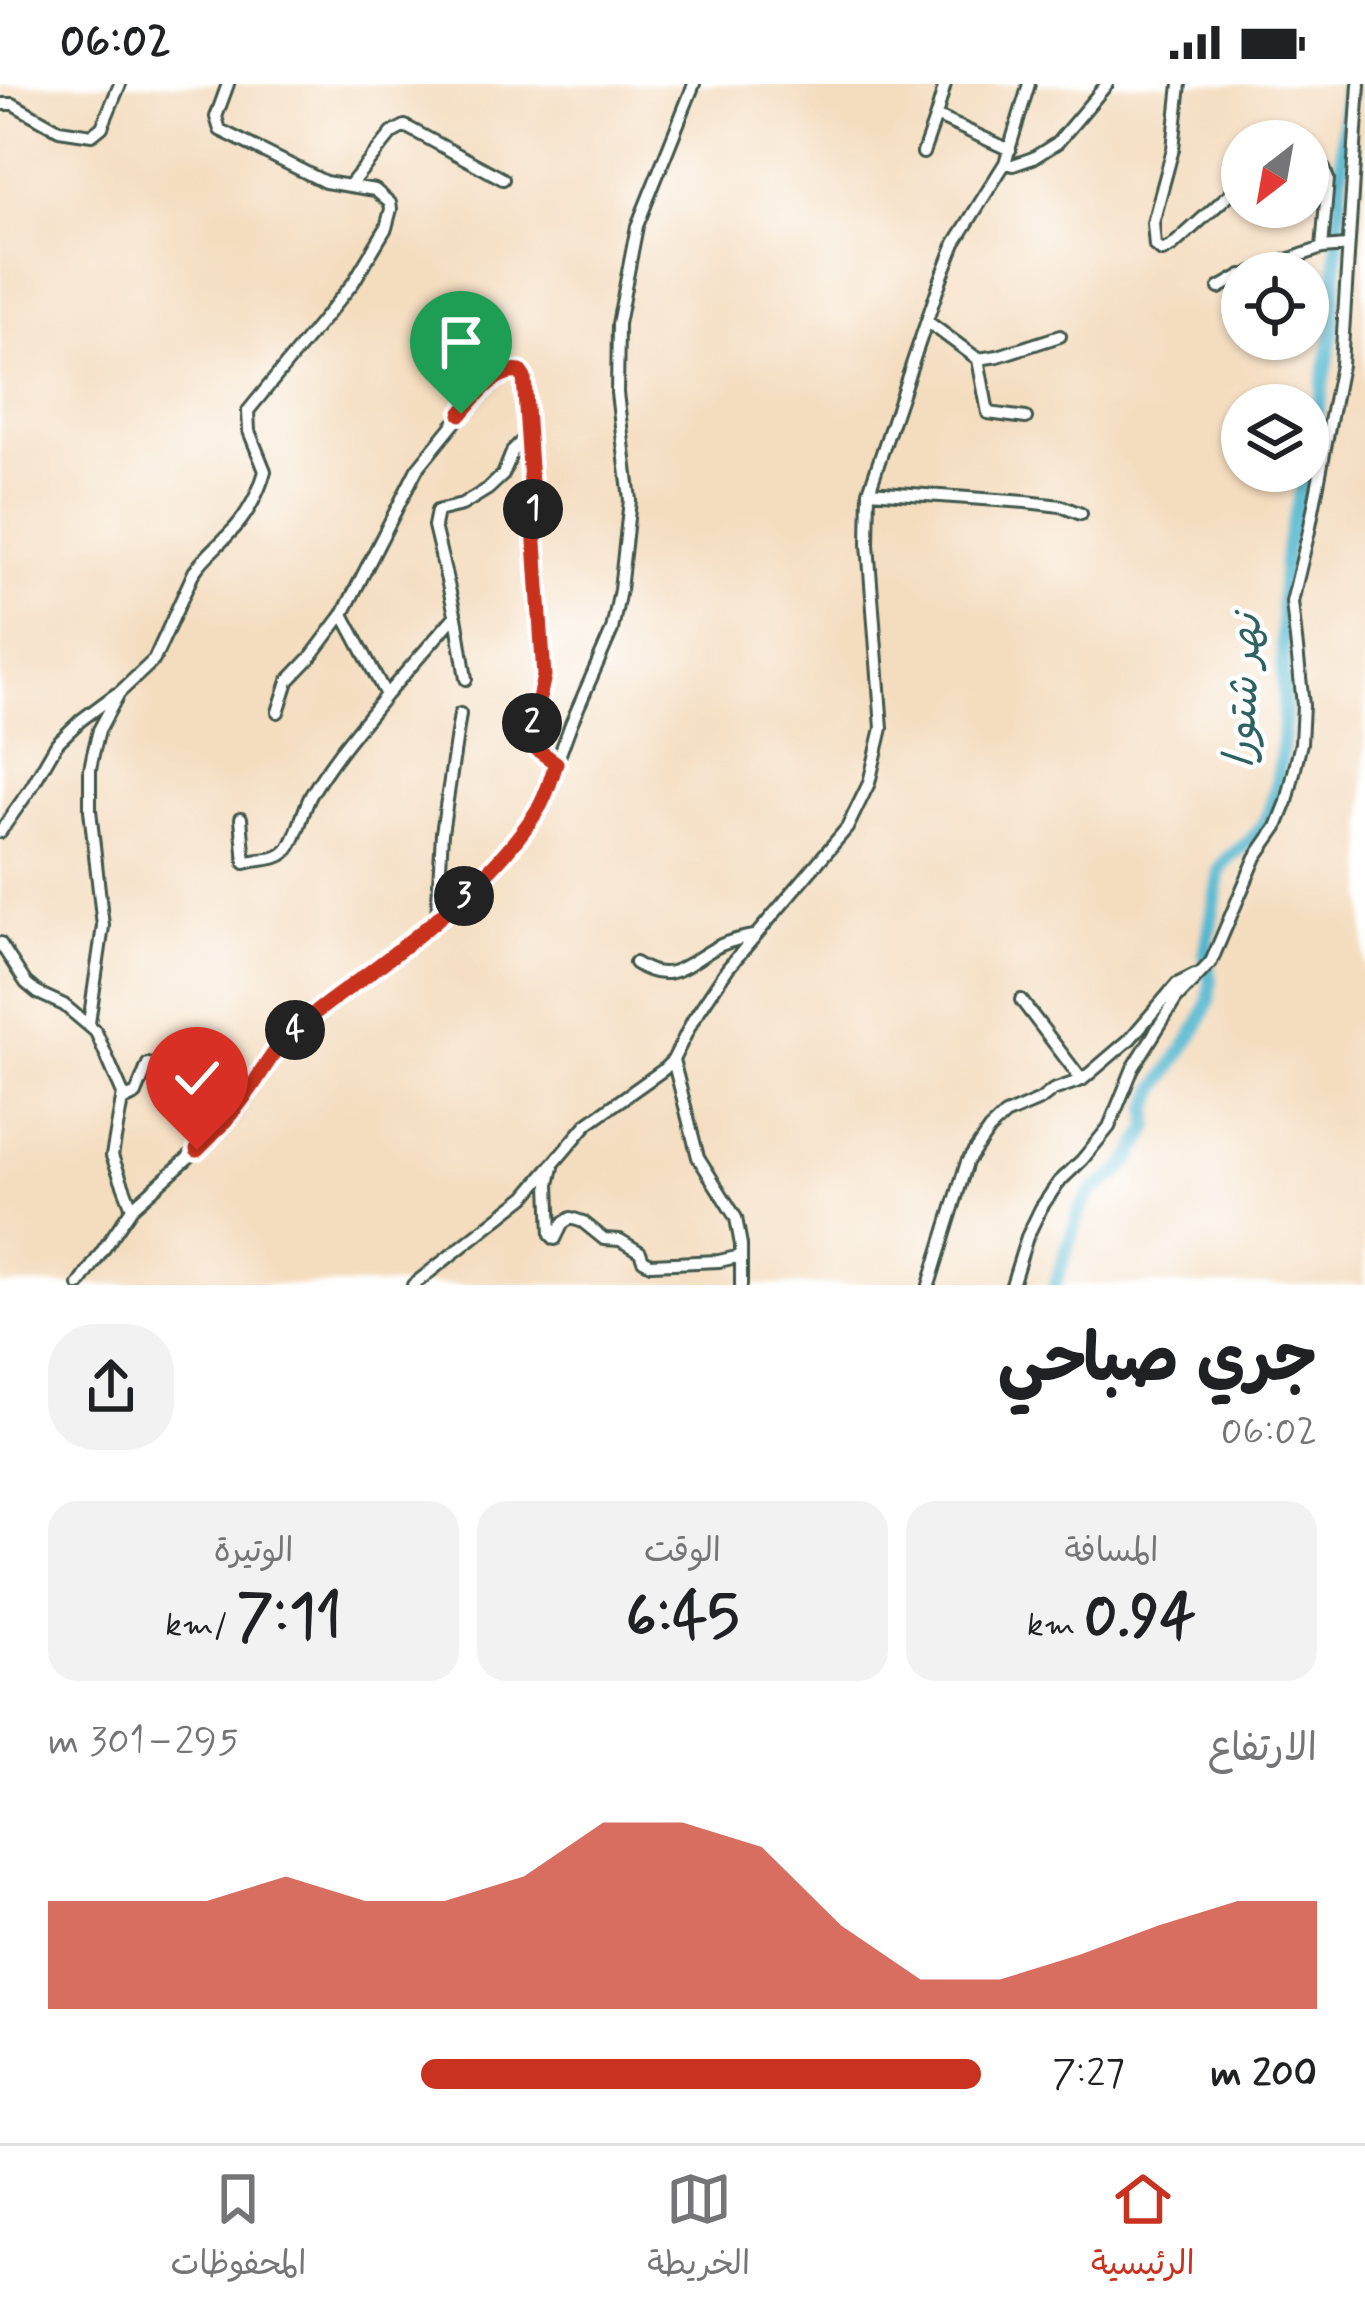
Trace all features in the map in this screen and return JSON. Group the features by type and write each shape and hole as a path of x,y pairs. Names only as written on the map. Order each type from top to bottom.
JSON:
{"street":[{"path":"0,104 13,104 59,130 92,135 102,127 120,84"},
{"path":"89,1024 103,926 90,810 90,769 99,730 119,694 154,660 194,572 238,524 264,478 264,465 249,431 248,411 353,283 386,227 391,209 384,195 375,190 325,182 220,130 216,117 228,84"},
{"path":"79,1285 132,1208 217,1132 290,1034 475,886 538,808 605,651 616,606 630,500 617,393 618,324 637,226 694,84"},
{"path":"923,153 945,84"},
{"path":"412,1285 526,1196 587,1124 673,1060 710,994 848,828 880,746 869,491 955,243 1008,156 1028,84"},
{"path":"936,116 1008,156 1013,165 1049,149 1107,84"},
{"path":"1180,84 1173,148 1153,223 1155,246 1162,251 1172,246 1221,202"},
{"path":"1335,247 1359,84"},
{"path":"349,186 392,133 405,126 503,178"},
{"path":"1012,1285 1041,1208 1109,1127 1133,1068 1176,999 1207,966 1256,857 1277,827 1297,765 1303,705 1292,602 1341,365 1329,189"},
{"path":"1319,252 1335,247"},
{"path":"928,322 978,359 988,412 1026,418"},
{"path":"978,359 1060,336"},
{"path":"278,712 288,681 343,614 417,470 478,393 511,370 524,378 544,676 531,735 538,750 556,763"},
{"path":"466,679 434,526 436,512 462,505 488,489 503,475 513,450 528,435"},
{"path":"869,491 1026,502 1081,514"},
{"path":"343,614 386,695"},
{"path":"241,818 245,863 277,858 288,850 312,794 353,736 455,616"},
{"path":"0,832 57,743 80,720 119,694"},
{"path":"437,917 442,833 460,715"},
{"path":"635,963 655,973 675,972 721,944 756,935"},
{"path":"0,943 26,983 96,1031 121,1087 112,1156 132,1208"},
{"path":"929,1285 975,1149 1005,1115 1082,1080 1130,1039 1177,984 1207,966"},
{"path":"1021,1000 1082,1080"},
{"path":"673,1060 698,1157 736,1218 741,1285"},
{"path":"122,1101 136,1094 148,1064 209,1077"},
{"path":"553,1166 549,1184 552,1239 566,1220 576,1219 604,1239 620,1240 651,1264 741,1256"}],"waterway":[{"name":"نهر شتورا","path":"1323,384 1333,330 1346,84"},
{"name":"نهر شتورا","path":"1055,1285 1080,1210 1092,1191 1118,1174 1132,1157 1149,1127 1149,1109 1157,1089 1197,1028 1209,1001 1211,981 1205,955 1220,871 1256,835 1271,805 1283,742 1285,558 1301,492"}],"route":[{"path":"197,1150 217,1132 290,1034 489,871 538,808 551,778 556,763 538,750 531,735 544,676 524,378 516,370 499,376 461,414"}]}
